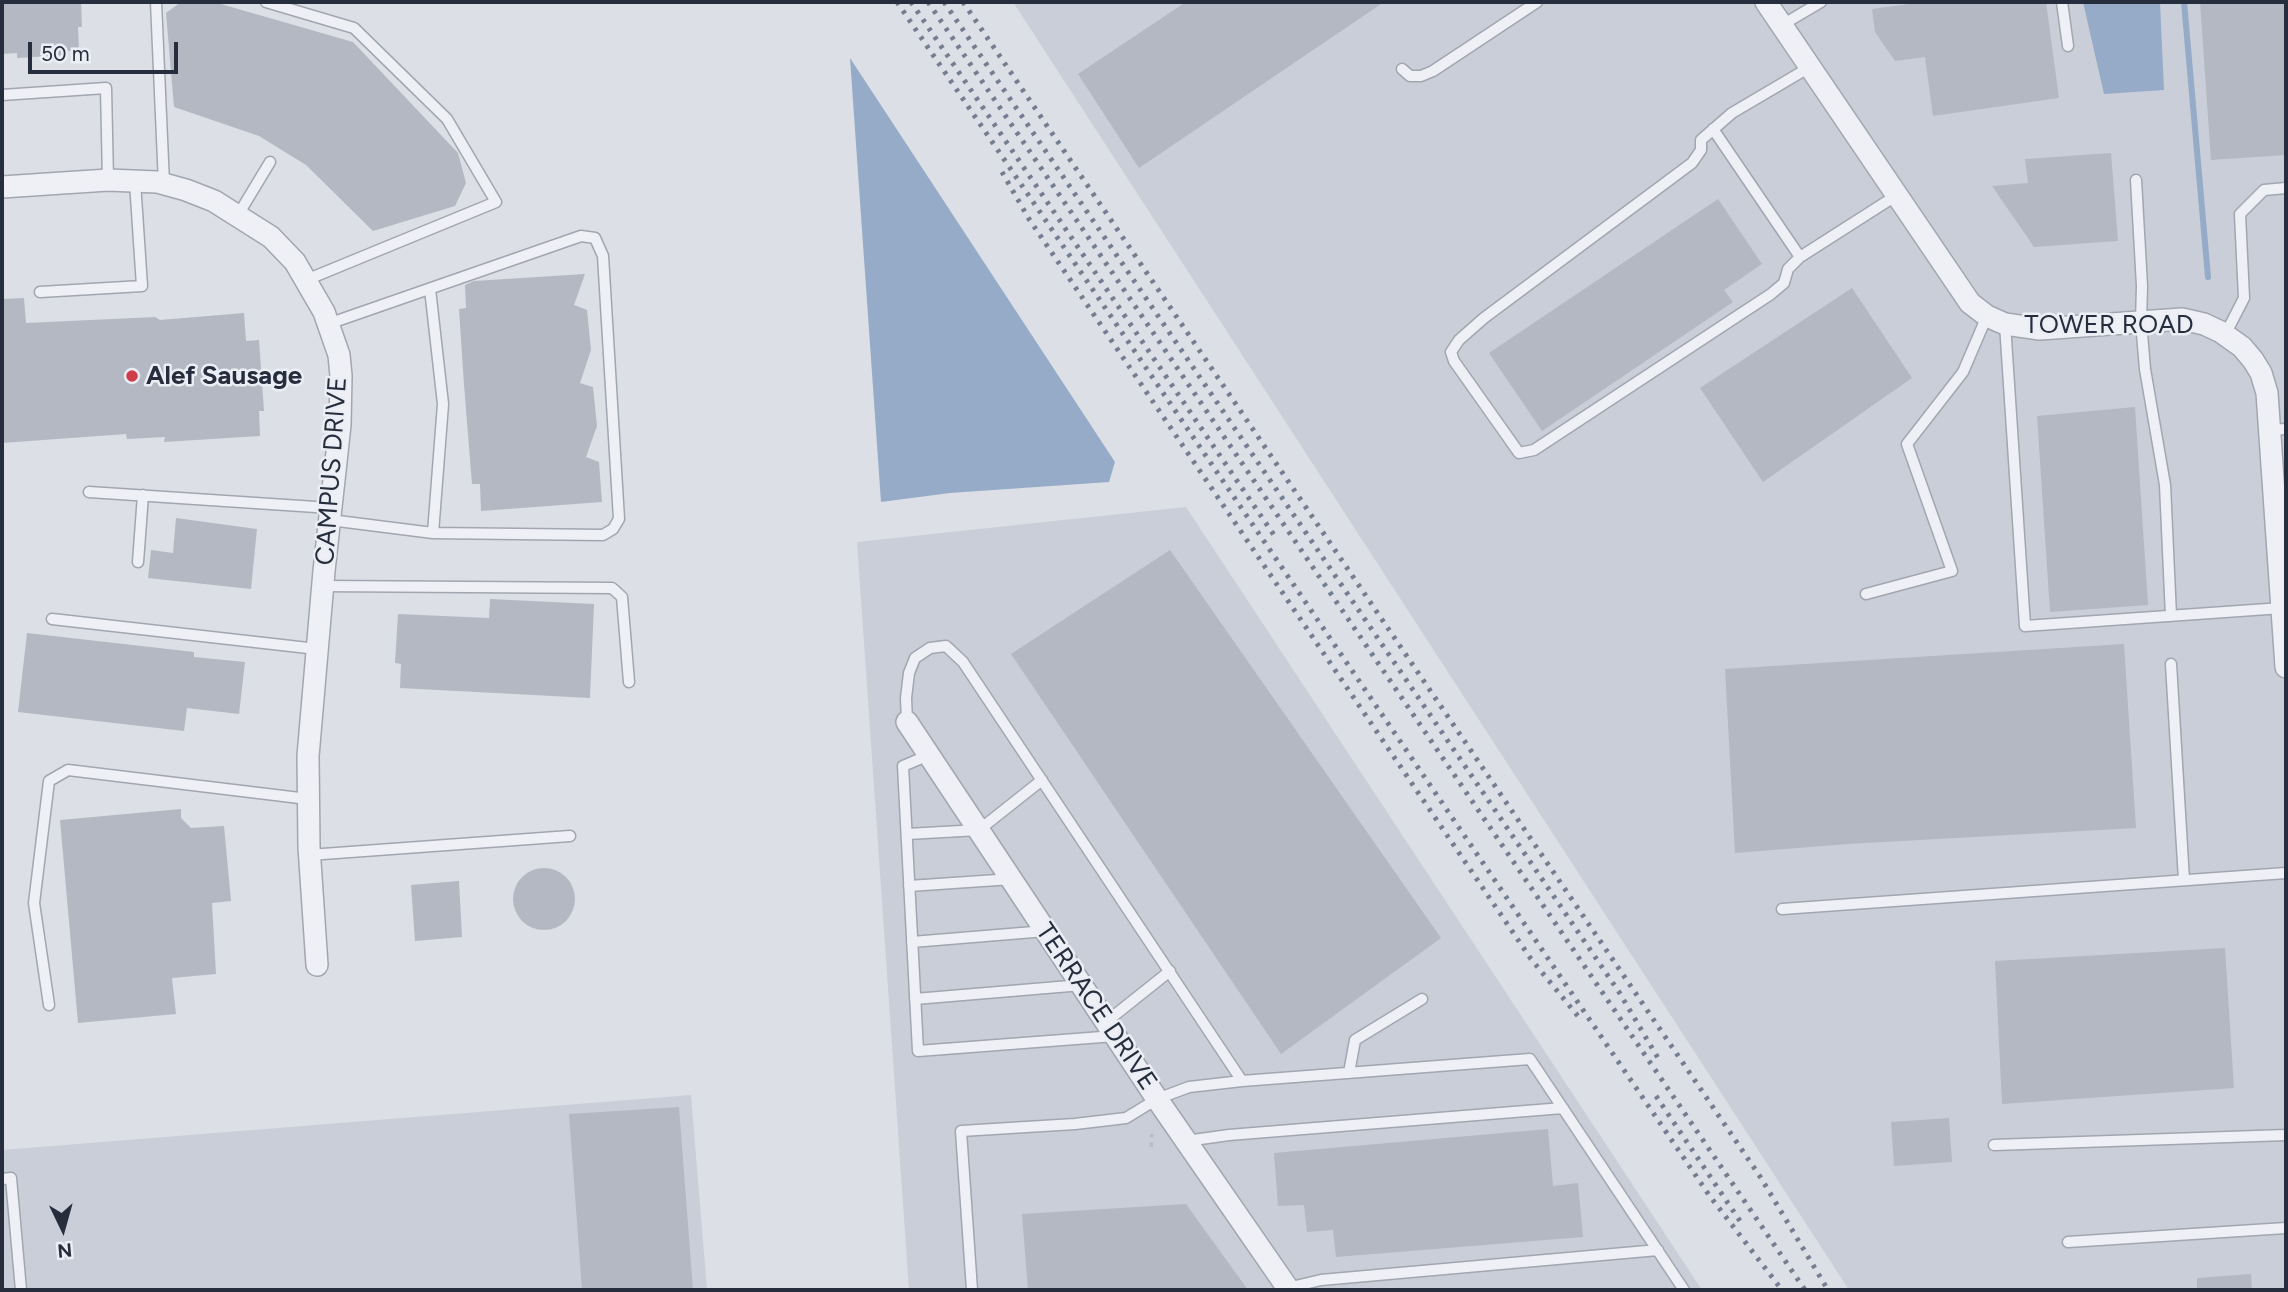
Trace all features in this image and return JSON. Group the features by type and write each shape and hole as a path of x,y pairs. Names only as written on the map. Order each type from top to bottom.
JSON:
{"street":[{"name":"TOWER ROAD","path":"1766,2 1970,303 1996,320 2040,329 2182,320 2204,324 2242,347 2261,373 2278,429 2286,667"},
{"name":"CAMPUS DRIVE","path":"2,187 108,180 164,184 205,197 271,237 295,262 324,312 339,355 341,376 340,425 308,756 309,856 317,965"},
{"name":"TERRACE DRIVE","path":"907,722 1157,1099 1288,1289"}],"lane":[{"path":"156,2 164,184"},
{"path":"266,2 354,28 447,119 496,202 306,280"},
{"path":"1402,69 1410,76 1421,76 1433,71 1537,2"},
{"path":"1782,24 1821,2"},
{"path":"2063,2 2068,46"},
{"path":"1810,67 1732,113 1701,140 1700,150 1692,163 1484,318 1451,352 1454,361 1519,453 1534,450 1771,294 1784,283 1788,269 1800,257 1897,195"},
{"path":"2,95 106,88 108,180"},
{"path":"1713,129 1800,257"},
{"path":"238,215 270,162"},
{"path":"2136,180 2142,286 2141,322 2145,369 2165,485 2171,615"},
{"path":"40,292 142,286 135,182"},
{"path":"2225,335 2244,298 2240,214 2264,190 2286,188"},
{"path":"89,492 330,514 433,533 603,535 613,529 619,519 603,256 595,238 581,236 328,324"},
{"path":"430,289 443,404 433,533"},
{"path":"1866,594 1952,571 1907,444 1963,372 1996,320"},
{"path":"1996,320 2025,626 2282,608"},
{"path":"138,562 143,495"},
{"path":"323,586 612,588 622,597 629,682"},
{"path":"52,620 317,649"},
{"path":"907,722 909,673 915,659 930,648 946,646 963,662 1242,1081"},
{"path":"2171,664 2184,880"},
{"path":"929,755 903,766 918,1052 1111,1029 1170,971"},
{"path":"49,1004 34,903 49,781 68,770 308,799"},
{"path":"907,834 979,830 1042,780"},
{"path":"309,856 570,836"},
{"path":"1782,909 2286,873"},
{"path":"909,886 1012,880"},
{"path":"912,942 1046,931"},
{"path":"915,999 1082,985"},
{"path":"1349,1073 1355,1040 1422,999"},
{"path":"972,1290 961,1131 1126,1118 1157,1099 1189,1087 1530,1059 1684,1290"},
{"path":"1186,1141 1563,1108"},
{"path":"1994,1145 2286,1135"},
{"path":"2,1179 11,1178 21,1290"},
{"path":"2068,1242 2286,1228"},
{"path":"1288,1289 1321,1280 1657,1250"}],"path":[{"path":"1151,1147 1152,1133"}],"shaded area":[{"path":"1013,2 2286,2 2286,1290 1849,1290"},
{"path":"1186,507 1702,1290 909,1290 857,542"},
{"path":"691,1095 707,1290 2,1290 2,1150"}],"water":[{"path":"2083,2 2160,2 2164,90 2104,94"},
{"path":"850,58 1115,462 1109,482 950,493 881,502"}],"building":[{"path":"2,2 81,2 79,50 68,51 68,55 17,58 17,53 2,54"},
{"path":"181,2 214,2 353,42 458,153 466,183 455,206 373,231 306,165 259,136 174,107 166,13"},
{"path":"1186,2 1384,2 1139,168 1078,74"},
{"path":"1925,2 2046,2 2059,98 1933,116 1925,57 1895,61 1875,32 1872,9"},
{"path":"2200,2 2286,2 2286,155 2211,160"},
{"path":"2111,153 2118,241 2034,247 1992,186 2028,183 2025,159"},
{"path":"1718,199 1762,264 1724,290 1733,302 1542,431 1489,353"},
{"path":"585,274 574,305 587,310 591,350 580,383 593,387 597,426 586,457 599,462 602,502 481,511 480,484 472,484 464,385 459,309 466,308 465,285 474,281"},
{"path":"1852,288 1912,378 1763,482 1700,388"},
{"name":"Alef Sausage","path":"24,298 26,323 155,317 160,320 244,313 246,341 259,340 264,411 259,411 260,436 164,442 165,437 127,439 126,434 2,443 2,299"},
{"path":"2135,407 2148,605 2050,612 2037,416"},
{"path":"176,518 257,529 251,589 148,578 151,550 173,553"},
{"path":"1170,550 1441,938 1281,1054 1011,654"},
{"path":"490,599 594,604 590,698 400,688 401,664 395,663 398,614 489,618"},
{"path":"27,633 194,652 194,657 245,662 239,714 187,708 184,731 18,712"},
{"path":"2124,644 2136,828 1735,853 1725,669"},
{"path":"181,809 181,818 191,828 224,826 231,901 212,903 216,974 172,978 176,1014 78,1023 60,820"},
{"path":"538,868 550,868 566,877 573,887 573,911 566,921 550,930 538,930 527,925 518,916 513,905 513,893 518,882 527,873"},
{"path":"459,881 462,937 415,941 411,885"},
{"path":"2225,948 2234,1088 2002,1104 1995,961"},
{"path":"679,1107 693,1290 582,1290 569,1114"},
{"path":"1949,1118 1952,1162 1894,1166 1891,1122"},
{"path":"1548,1129 1553,1186 1578,1183 1583,1237 1336,1257 1333,1230 1307,1232 1304,1205 1278,1206 1274,1153"},
{"path":"1186,1204 1248,1290 1028,1290 1022,1214"},
{"path":"2251,1274 2252,1290 2197,1290 2197,1278"}],"waterway":[{"path":"2184,2 2208,277"}],"railway":[{"path":"897,2 1709,1195 1782,1290"},
{"path":"911,2 1276,538"},
{"path":"928,2 1805,1290"},
{"path":"944,2 1619,992 1658,1058"},
{"path":"963,2 1761,1178 1828,1290"},
{"path":"1002,172 1029,219 1531,959 1582,1021"},
{"path":"1656,1096 1742,1224"}],"place":[{"name":"Alef Sausage","path":"132,376"}]}
